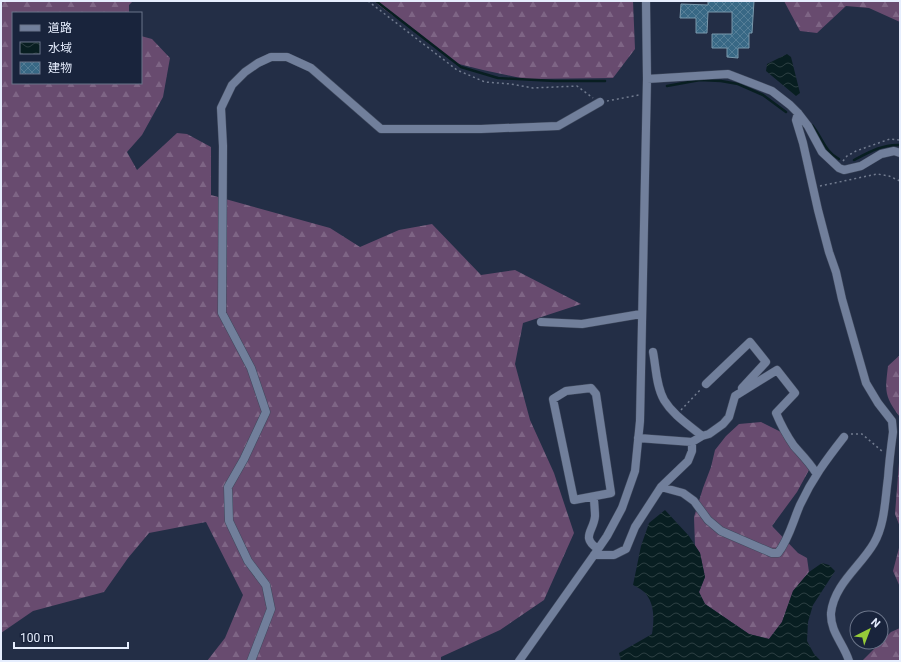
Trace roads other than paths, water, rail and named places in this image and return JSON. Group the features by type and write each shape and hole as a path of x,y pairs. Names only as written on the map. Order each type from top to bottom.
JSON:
{"street":[{"path":"523,660 608,536 622,508 635,471 640,421 641,314 647,93 646,1"},
{"path":"251,661 271,609 266,586 248,561 229,521 228,487 244,459 266,412 251,368 222,313 223,146 221,108 232,85 244,72 258,63 271,57 287,57 311,68 381,129 558,126 600,102"},
{"path":"647,80 728,74 772,92 798,113 808,126 822,152 839,168 844,170 861,166 874,160 882,154 894,151 900,153"},
{"path":"798,113 796,120 803,143 812,188 866,383 878,403 892,421 893,432 884,516 874,543 844,582 835,599 831,613 834,632 847,653 849,661"},
{"path":"541,322 582,324 641,314"},
{"path":"638,438 692,442 709,434 723,424 729,417 735,396 766,362 750,342 706,384"},
{"path":"653,352 659,386 663,399 676,415 702,436"},
{"path":"735,396 776,370 795,393 776,413 786,434 816,473"},
{"path":"591,388 596,394 611,494 594,497 574,500 553,399 566,391 591,388"},
{"path":"661,487 683,493 694,501 708,520 721,531 772,553 778,553 784,544 800,505 816,473 844,437"},
{"path":"594,497 595,517 589,533 589,541 596,552 614,555 626,549 635,528 661,487 688,461 692,451 692,442"}],"water":[{"path":"787,54 791,57 800,93 796,96 766,71 767,64"},
{"path":"665,510 689,536 700,553 705,577 699,592 705,604 749,634 769,639 782,622 793,591 809,572 822,563 829,565 835,571 813,605 808,622 807,641 814,654 821,661 621,661 619,653 652,634 653,619 651,603 645,593 633,585 641,546 649,523"}],"waterway":[{"path":"376,1 461,67 498,78 555,81 605,81"},
{"path":"667,86 700,80 721,81 738,84 763,95 786,112"},
{"path":"812,125 830,152 839,159"},
{"path":"854,160 882,147 900,145"}]}
